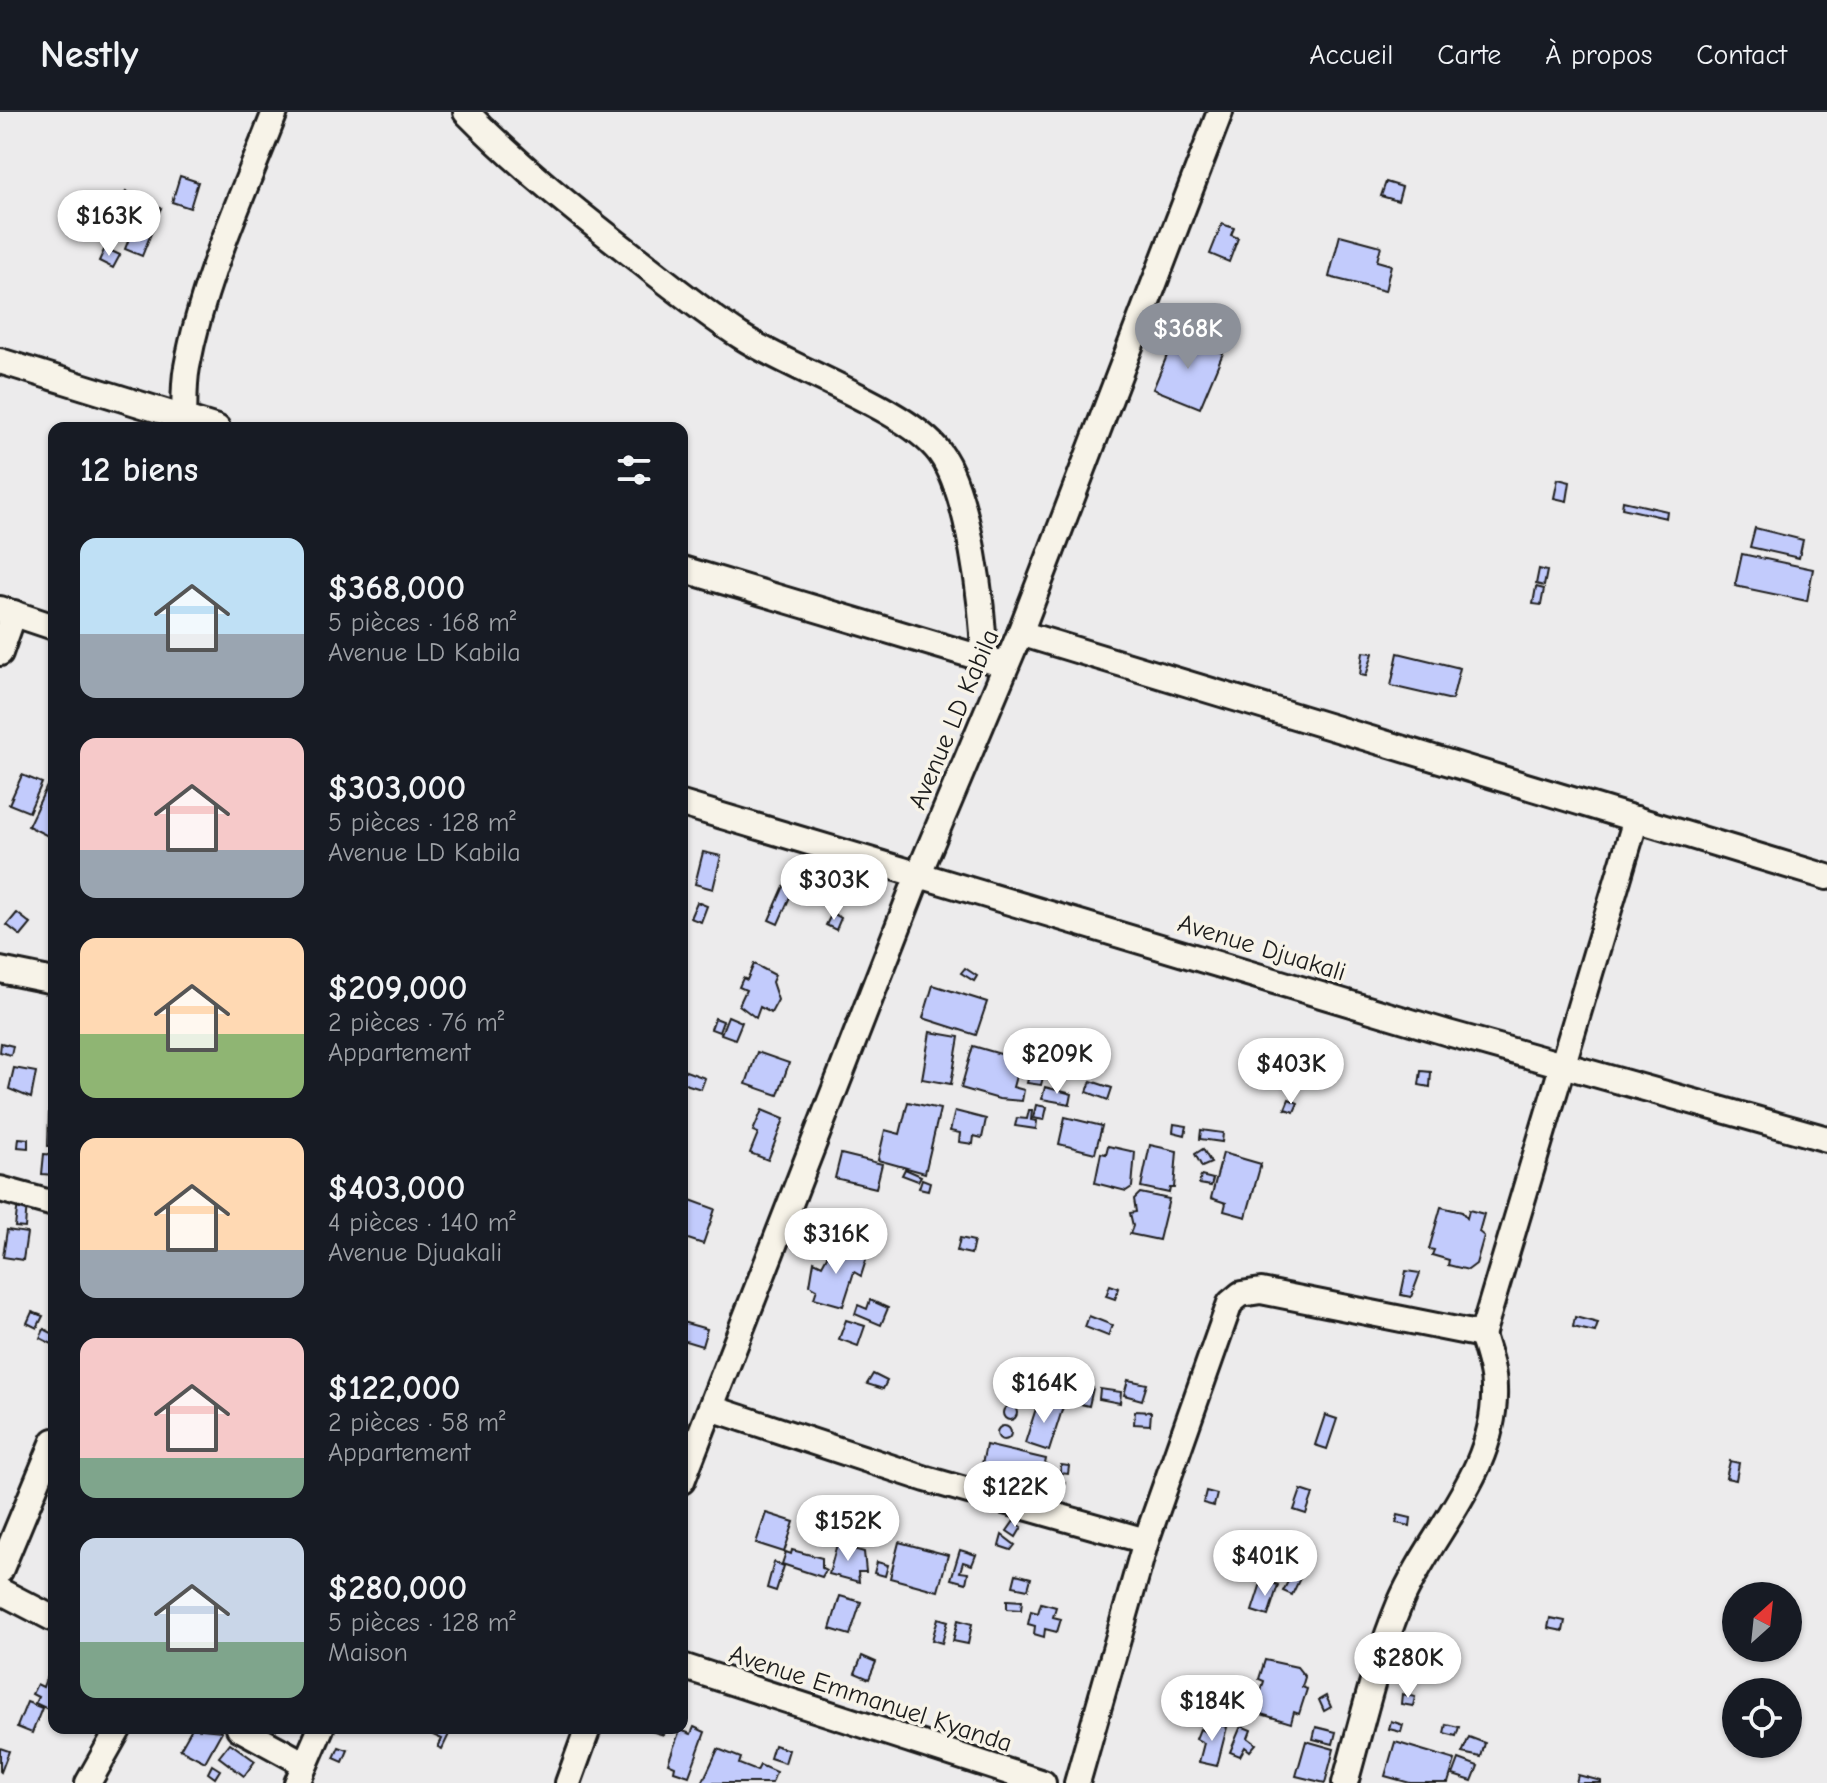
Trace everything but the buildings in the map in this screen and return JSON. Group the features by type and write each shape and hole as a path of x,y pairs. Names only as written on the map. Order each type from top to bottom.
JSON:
{"street":[{"path":"0,361 184,422 186,372 191,343 207,290 275,112"},
{"path":"466,112 537,179 682,296 745,339 909,425 938,450 959,490 994,662 688,571"},
{"name":"Avenue LD Kabila","path":"688,1466 919,873 994,662 1020,633 1220,112"},
{"path":"0,653 7,611 48,625"},
{"path":"1020,633 1827,877"},
{"name":"Avenue Djuakali","path":"688,806 1564,1067 1827,1139"},
{"path":"1345,1783 1401,1601 1451,1518 1484,1450 1494,1409 1494,1384 1482,1335 1636,819"},
{"path":"0,970 48,980"},
{"path":"0,1189 48,1202"},
{"path":"1077,1783 1146,1541 1230,1303 1241,1294 1261,1291 1482,1335"},
{"path":"711,1408 926,1479 1146,1541"},
{"path":"0,1571 48,1455"},
{"path":"0,1591 48,1616"},
{"name":"Avenue Emmanuel Kyanda","path":"688,1668 1043,1783"},
{"path":"88,1783 116,1734"},
{"path":"247,1734 301,1774 318,1734"},
{"path":"568,1783 586,1734"}]}
